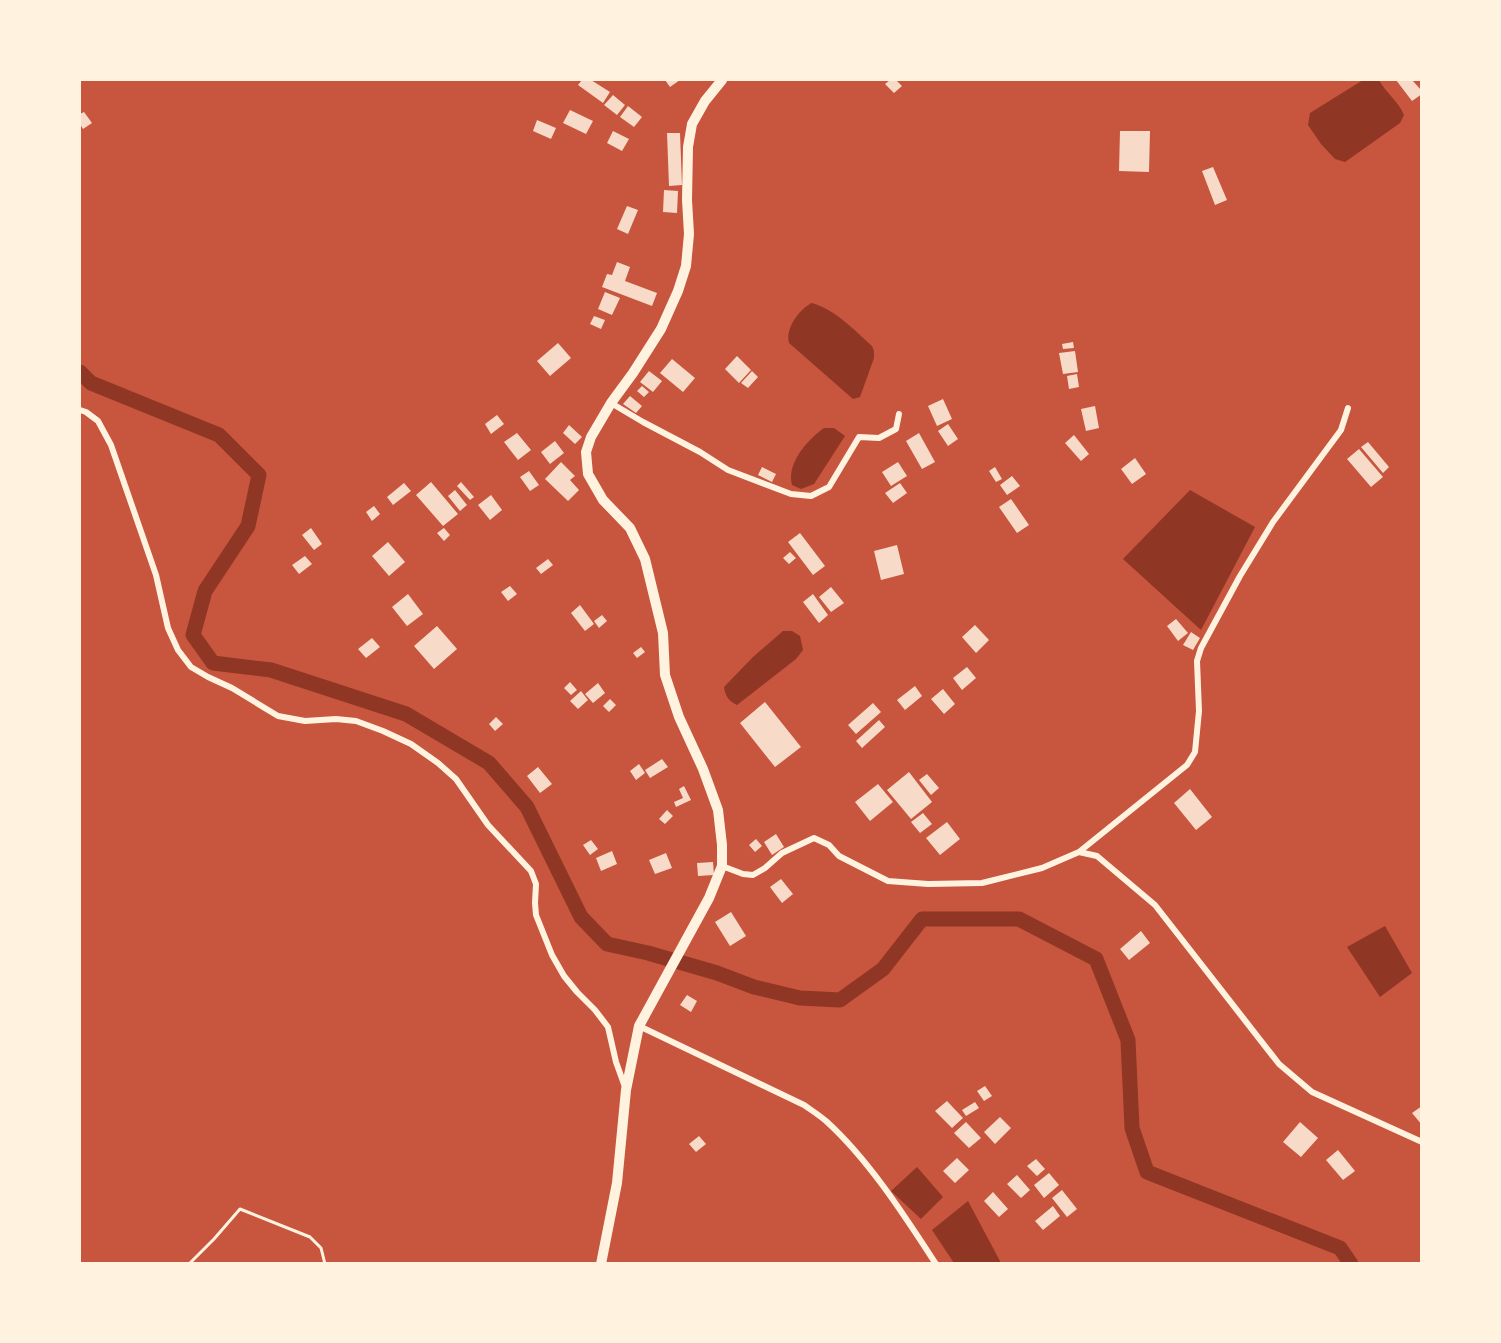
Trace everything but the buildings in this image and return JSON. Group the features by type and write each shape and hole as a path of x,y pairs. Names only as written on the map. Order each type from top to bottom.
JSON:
{"street":[{"path":"601,1263 617,1183 626,1090 639,1026 709,898 722,866 722,845 718,810 679,717 665,675 663,633 645,559 630,528 603,500 588,474 586,452 591,437 611,403 661,329 678,291 686,266 689,234 688,147 692,124 705,101 722,80"},
{"path":"611,403 728,470 790,494 811,496 829,487 859,437 879,438 896,429 899,414"},
{"path":"722,866 743,874 753,875 782,853 814,838 829,845 839,856 888,882 982,883 1042,868 1080,852 1187,765 1191,759 1195,752 1199,711 1197,661 1201,648 1240,576 1273,522 1341,430 1348,408"},
{"path":"80,410 98,422 111,445 156,575 168,628 178,650 191,667 232,688 278,716 305,721 336,719 356,721 383,731 411,744 456,779 488,825 531,871 536,884 536,915 552,955 564,976 608,1027 616,1062 626,1090"},
{"path":"1080,852 1096,856 1155,905 1279,1064 1295,1078 1312,1092 1422,1142"},
{"path":"639,1026 804,1104 858,1154 908,1220 936,1263"}],"path":[{"path":"189,1263 240,1209 310,1237 321,1248 325,1263"}],"shaded area":[{"path":"1363,80 1379,80 1404,115 1400,123 1345,162 1335,159 1321,144 1308,125 1310,113"},
{"path":"812,303 837,315 872,346 874,358 860,397 853,399 789,343 789,332 794,320"},
{"path":"824,428 834,428 845,436 814,484 801,489 792,485 792,469 795,461 805,445"},
{"path":"1190,490 1255,527 1201,630 1123,559"},
{"path":"783,631 792,631 800,636 803,650 796,659 737,705 732,702 726,696 724,687"},
{"path":"1385,926 1412,973 1380,997 1347,947"},
{"path":"917,1167 943,1197 921,1219 891,1191"},
{"path":"968,1201 1001,1263 954,1263 932,1230"}],"waterway":[{"path":"80,372 91,383 219,435 259,475 248,526 205,591 193,635 213,663 271,670 406,714 489,763 527,807 581,917 607,944 717,973 754,987 800,998 840,1000 883,969 922,919 1019,919 1096,959 1128,1040 1132,1128 1147,1172 1340,1248 1351,1264"}]}
